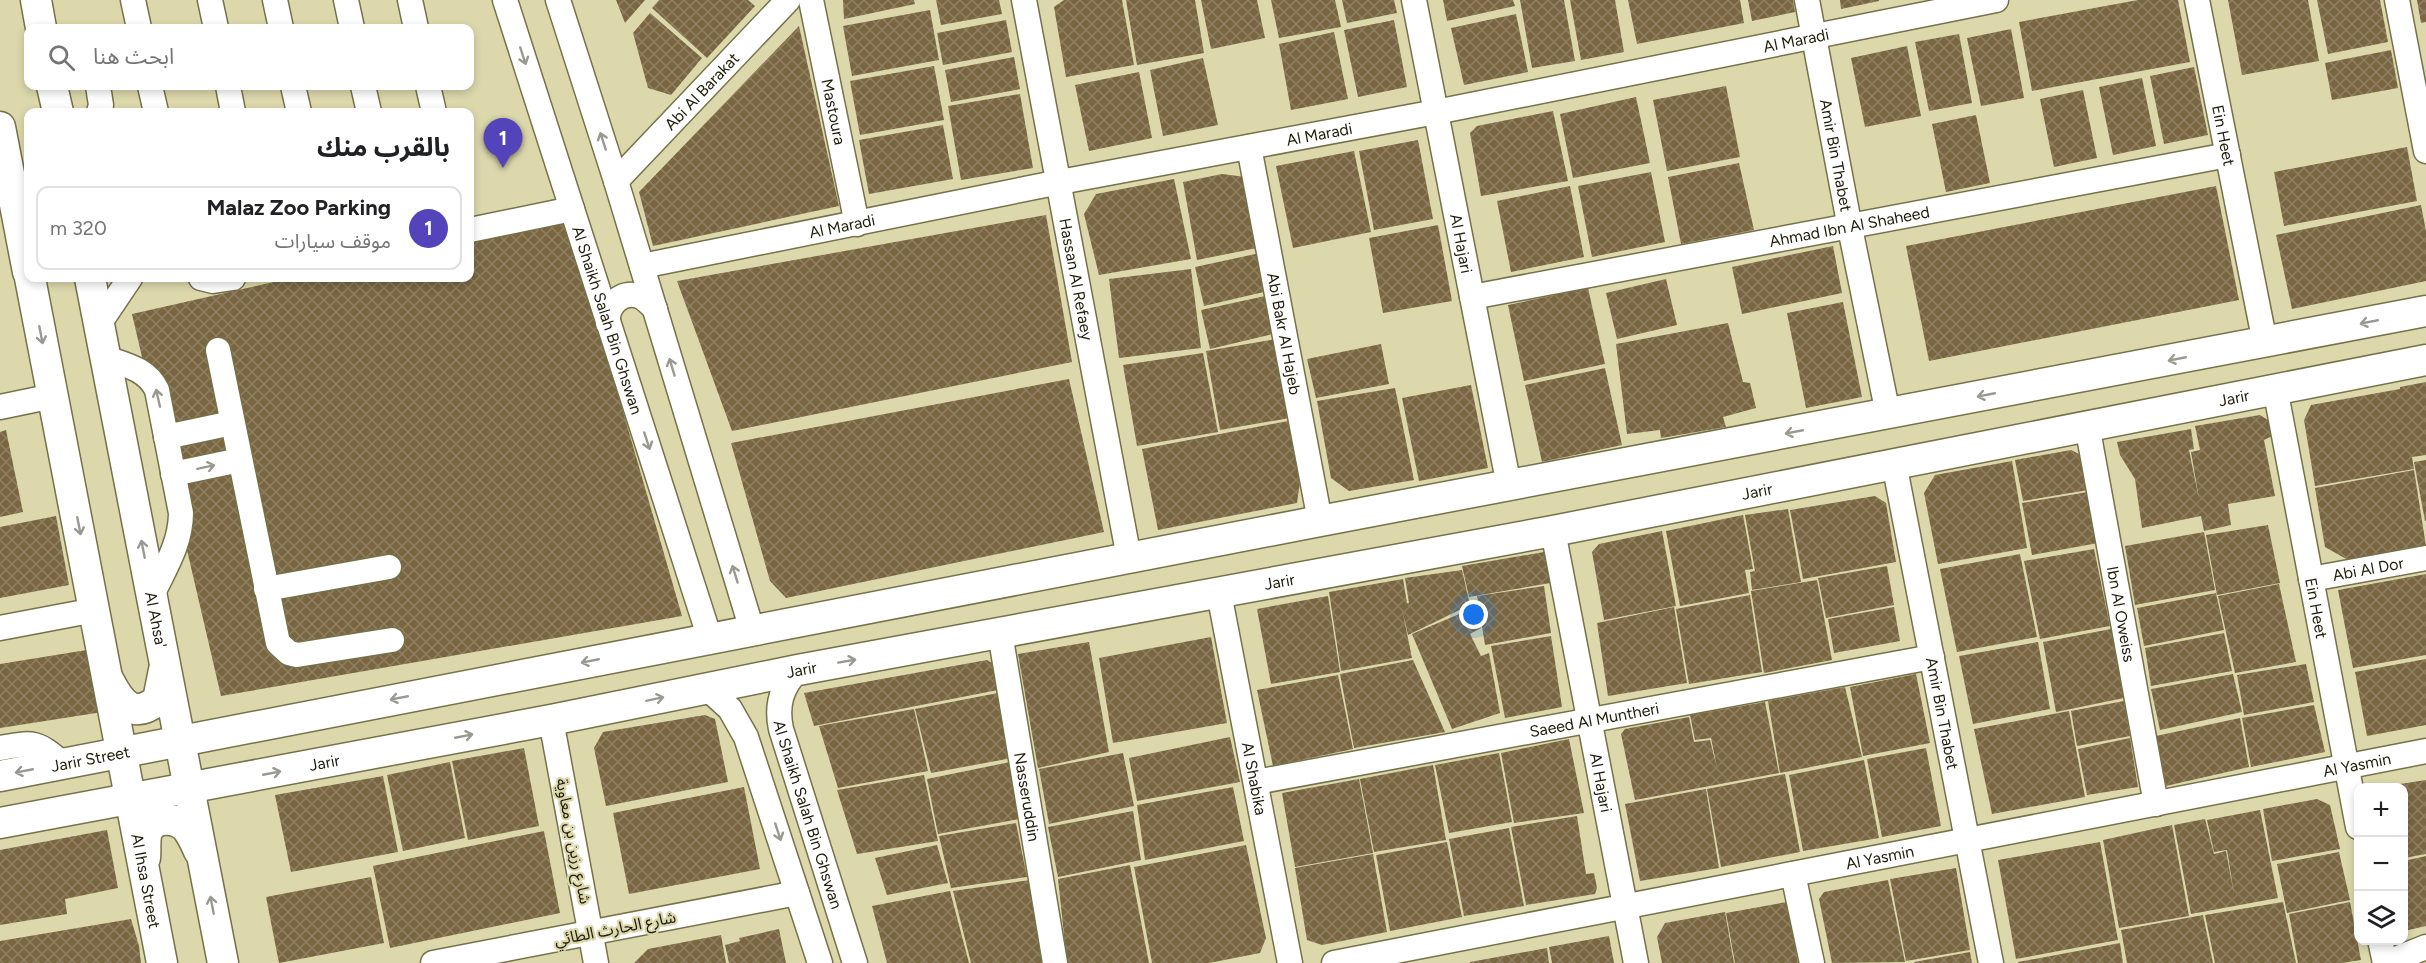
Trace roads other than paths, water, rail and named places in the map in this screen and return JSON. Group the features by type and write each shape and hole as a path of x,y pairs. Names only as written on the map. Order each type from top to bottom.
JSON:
{"main road":[{"path":"36,0 40,24"},
{"path":"53,90 57,108"},
{"path":"0,127 5,182 24,256"},
{"path":"31,282 123,752"},
{"name":"Al Ahsa'","path":"91,282 223,963"},
{"path":"180,740 2426,311"},
{"name":"Jarir","path":"74,809 551,720 798,670 1553,531 2426,360"},
{"path":"109,681 124,704 129,708 144,709 158,700 165,669"},
{"path":"233,729 212,739 207,744 203,750 202,765 205,772 213,778 243,778"},
{"name":"Jarir Street","path":"0,776 180,740"},
{"name":"Al Ihsa Street","path":"123,752 162,963"},
{"path":"0,823 74,809 92,804 98,799 102,794 104,779 96,765 65,763"},
{"path":"145,867 148,830 155,822 162,820 177,821 183,825 204,859"}],"street":[{"path":"133,0 138,24"},
{"path":"210,0 215,24"},
{"path":"275,0 280,24"},
{"path":"346,0 351,24"},
{"path":"410,0 415,24"},
{"name":"Al Shaikh Salah Bin Ghswan","path":"505,0 710,639"},
{"path":"558,0 616,181 752,630"},
{"name":"Abi Al Barakat","path":"616,181 788,0"},
{"name":"Mastoura","path":"811,0 857,224"},
{"name":"Hassan Al Refaey","path":"1024,0 1129,558"},
{"name":"Al Hajari","path":"1414,0 1509,486"},
{"name":"Amir Bin Thabet","path":"1807,0 1888,414"},
{"name":"Al Maradi","path":"640,261 857,224 1060,182 1436,112 1996,0"},
{"name":"Ein Heet","path":"2197,0 2265,342"},
{"path":"2397,0 2426,151"},
{"path":"99,90 100,108"},
{"path":"151,90 155,108"},
{"path":"229,90 233,108"},
{"path":"294,90 298,108"},
{"path":"364,90 368,108"},
{"path":"429,90 433,108"},
{"name":"Abi Bakr Al Hajeb","path":"1249,147 1320,521"},
{"name":"Ahmad Ibn Al Shaheed","path":"1472,297 1850,228 2228,155"},
{"path":"474,229 572,209"},
{"path":"595,280 607,289 628,284 633,280 640,261"},
{"path":"99,324 127,282"},
{"path":"608,322 613,303 624,296 639,296 655,309"},
{"path":"218,350 275,636 283,649 289,653 304,655 392,640"},
{"path":"106,358 142,372 157,390 181,513 179,536 152,595"},
{"name":"Ein Heet","path":"2275,388 2354,805"},
{"path":"0,407 53,396"},
{"path":"166,437 232,423"},
{"name":"Ibn Al Oweiss","path":"2087,425 2156,804"},
{"path":"173,474 240,460"},
{"name":"Amir Bin Thabet","path":"1894,463 1991,963"},
{"name":"Al Hajari","path":"1553,531 1636,963"},
{"name":"Abi Al Dor","path":"2311,579 2426,558"},
{"path":"266,589 389,567"},
{"name":"Al Shabika","path":"1219,593 1290,963"},
{"path":"0,628 95,610"},
{"name":"Nasseruddin","path":"999,633 1055,963"},
{"name":"Saeed Al Muntheri","path":"1256,782 1932,657"},
{"name":"Al Shaikh Salah Bin Ghswan","path":"798,670 789,679 779,703 778,717 855,963"},
{"name":"Al Shaikh Salah Bin Ghswan","path":"707,688 730,709 739,722 764,789 820,963"},
{"name":"شارع رزين بن معاوية","path":"551,720 596,963"},
{"path":"749,747 763,758 772,757 783,737"},
{"path":"0,748 30,744 40,746 65,763"},
{"name":"Al Yasmin","path":"1334,963 2426,751"},
{"path":"764,789 769,771 778,768 796,780"},
{"path":"1793,874 1812,963"},
{"name":"شارع الحارث الطائي","path":"433,963 797,893"},
{"path":"2381,945 2385,963 2426,947"}],"place":[{"name":"Malaz Zoo Parking","path":"503,168"}]}
